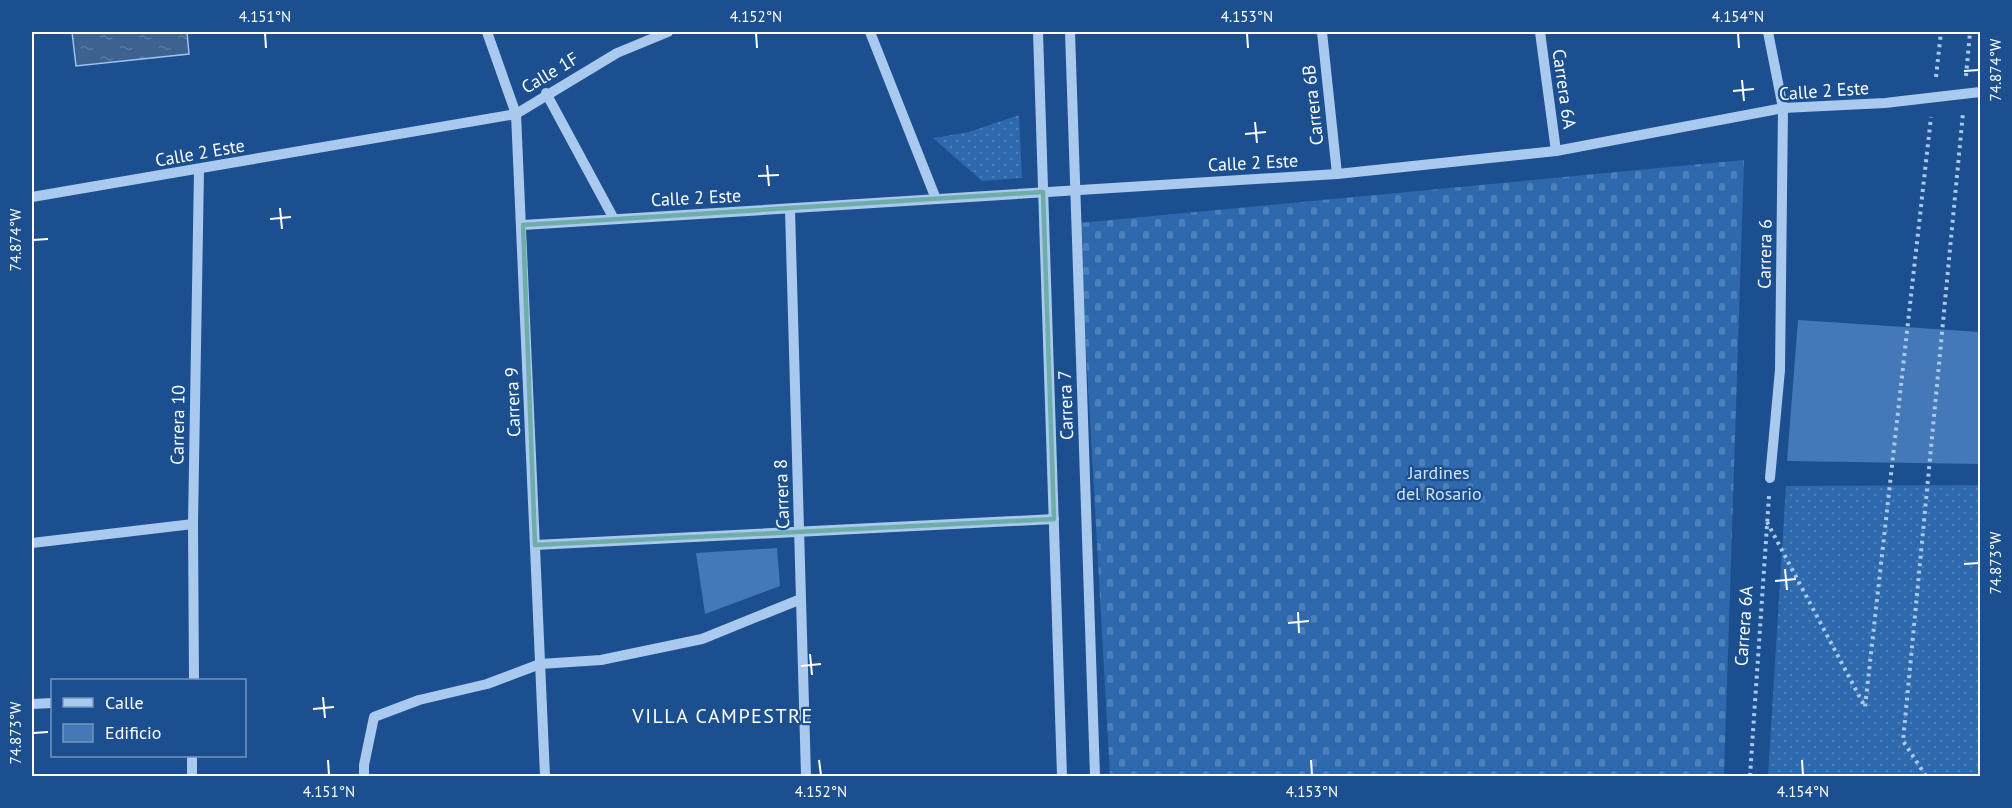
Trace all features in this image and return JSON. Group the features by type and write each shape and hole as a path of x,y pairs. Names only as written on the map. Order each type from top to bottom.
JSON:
{"street":[{"name":"Carrera 9","path":"487,32 516,114 545,777"},
{"name":"Calle 1F","path":"516,114 546,93 618,53 668,32"},
{"path":"870,32 936,199"},
{"name":"Carrera 7","path":"1038,32 1062,777"},
{"name":"Carrera 7","path":"1070,32 1095,777"},
{"name":"Carrera 6B","path":"1322,32 1337,174"},
{"name":"Carrera 6A","path":"1540,32 1556,151"},
{"name":"Carrera 6","path":"1768,32 1782,108 1780,370 1770,478"},
{"name":"Calle 2 Este","path":"522,225 1337,174 1556,151 1782,108 1885,104 1980,92"},
{"path":"546,93 614,219"},
{"name":"Calle 2 Este","path":"32,197 516,114"},
{"name":"Carrera 10","path":"194,679 193,524 200,170"},
{"name":"Carrera 8","path":"790,210 806,777"},
{"path":"535,545 1054,519"},
{"path":"32,543 193,524"},
{"path":"364,777 363,765 374,717 419,700 487,684 540,664 601,660 702,639 801,599"},
{"path":"32,704 51,703"},
{"path":"192,757 192,777"}],"path":[{"path":"1935,79 1941,32"},
{"path":"1966,79 1970,32"},
{"path":"1926,777 1903,741 1964,102"},
{"path":"1767,522 1865,707 1931,114"},
{"name":"Carrera 6A","path":"1750,777 1770,478"}],"highlighted area":[{"path":"1043,192 1054,519 535,545 523,225"}],"green space":[{"path":"1019,115 1022,178 982,181 933,138 969,132"},
{"name":"Jardines del Rosario","path":"1744,160 1724,776 1110,776 1079,223"},
{"path":"1980,485 1980,776 1768,776 1786,486"}],"water":[{"path":"72,32 187,32 189,54 76,66"}],"building":[{"path":"1798,320 1980,332 1980,464 1787,461"},
{"path":"777,548 780,586 705,614 696,553"}],"district":[{"name":"VILLA CAMPESTRE","path":"723,716"}]}
